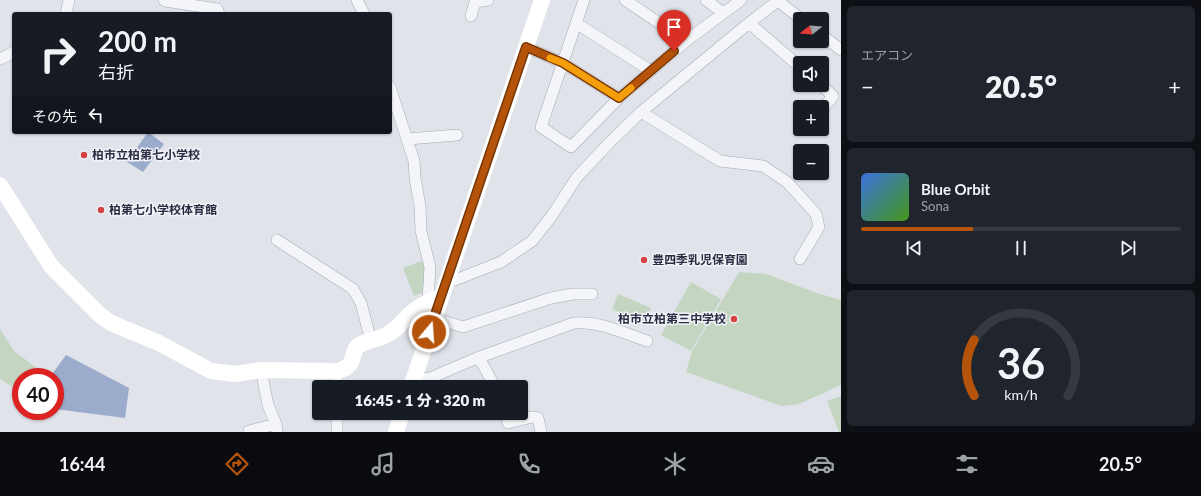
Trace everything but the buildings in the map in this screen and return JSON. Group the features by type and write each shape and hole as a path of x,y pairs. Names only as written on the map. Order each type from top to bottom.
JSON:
{"street":[{"path":"66,12 69,0"},
{"path":"164,0 217,9 218,12"},
{"path":"357,0 363,12"},
{"path":"471,16 475,2 488,0"},
{"path":"0,185 51,266 100,315 111,323 159,344 211,371 235,374 261,370 337,371 343,369 352,362 358,346 385,336 395,330 411,314 434,301 447,278 542,0"},
{"path":"584,0 541,127 571,147 619,98 686,41 741,0"},
{"path":"625,0 686,41"},
{"path":"706,0 723,13"},
{"path":"447,278 455,280 501,262 532,241 551,217 578,177 611,141 641,112 749,23 779,1 793,12"},
{"path":"576,23 651,71"},
{"path":"749,23 793,61"},
{"path":"829,41 841,50"},
{"path":"526,47 563,63 619,98"},
{"path":"0,60 12,53"},
{"path":"828,92 833,96 829,101"},
{"path":"392,93 414,161 420,206 421,231 430,267 434,301 434,318 414,380"},
{"path":"641,112 720,161 763,166 787,182 816,214 819,227 800,259"},
{"path":"408,139 457,136"},
{"path":"277,240 353,289 361,303 371,341"},
{"path":"434,318 463,327 551,298 573,294 592,294"},
{"path":"419,380 430,378 477,358 574,323 585,322 599,324 647,341"},
{"path":"477,358 482,362 491,380"},
{"path":"250,432 249,431 277,428 268,405 261,370"},
{"path":"337,371 337,380"},
{"path":"528,418 538,418 541,432"},
{"path":"337,420 337,432"},
{"path":"396,432 400,420"},
{"path":"507,420 508,423 520,420"}],"green space":[{"path":"424,260 426,267 422,293 414,296 403,268"},
{"path":"739,272 766,274 817,293 841,300 841,385 799,404 782,406 686,372 692,351"},
{"path":"691,282 721,299 691,351 661,335"},
{"path":"618,294 651,308 645,323 612,309"},
{"path":"0,329 14,351 37,368 12,368 12,386 0,379"},
{"path":"841,396 841,432 839,432 827,401"}],"water":[{"path":"147,134 151,134 164,144 143,172 127,162"},
{"path":"66,355 129,388 125,418 64,410 64,368 57,368"}],"slow traffic":[{"path":"550,58 563,63 619,98 631,88"}],"place":[{"name":"柏市立柏第七小学校","path":"84,155"},
{"name":"柏第七小学校体育館","path":"101,210"},
{"name":"豊四季乳児保育園","path":"644,260"},
{"name":"柏市立柏第三中学校","path":"734,319"}],"route":[{"path":"429,332 526,47 563,63 619,98 674,51"}]}
